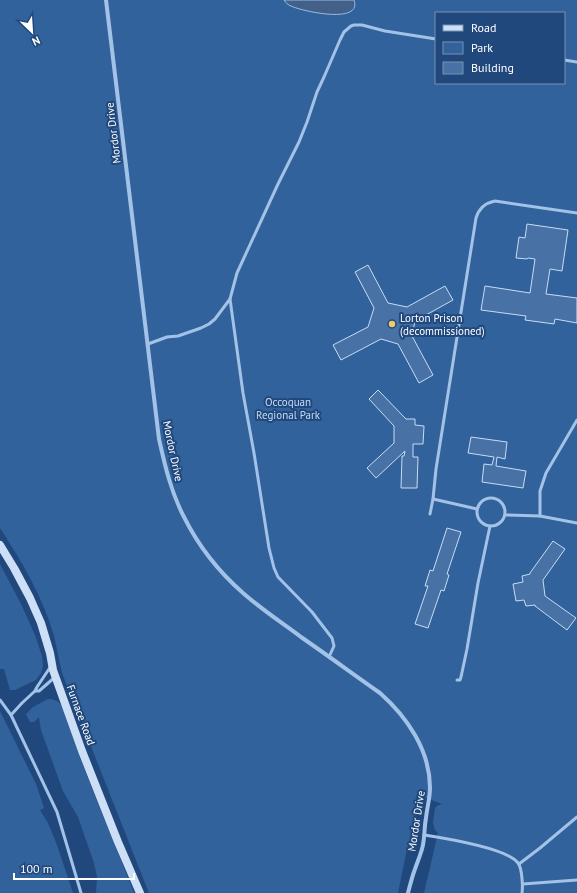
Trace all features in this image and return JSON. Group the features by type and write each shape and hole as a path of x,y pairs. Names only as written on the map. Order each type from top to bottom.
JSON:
{"main road":[{"name":"Furnace Road","path":"0,545 30,598 41,623 52,665 85,758 140,893"}],"street":[{"name":"Mordor Drive","path":"106,0 159,439 165,468 177,502 192,532 215,564 230,581 268,613 386,698 413,731 424,757 430,783 429,803 422,848 408,893"}],"lane":[{"path":"148,344 168,337 178,336 209,324 215,319 230,299 237,273 299,142 317,92 344,32 351,26 362,25 385,31 435,39"},
{"path":"565,60 577,62"},
{"path":"430,514 478,213 486,204 495,201 577,213"},
{"path":"230,299 243,393 269,548 274,568 278,577 312,612 332,638 334,646 329,657"},
{"path":"540,516 540,491 546,473 577,420"},
{"path":"489,497 494,497 502,502 506,510 506,515 498,524 490,526 486,525 479,519 477,509 481,501 489,497"},
{"path":"433,499 477,509"},
{"path":"506,515 540,516 577,523"},
{"path":"457,680 460,680 461,677 467,649 478,583 490,526"},
{"path":"11,715 22,702 35,691 36,687 52,665"},
{"path":"35,691 39,692 56,677"},
{"path":"0,700 11,715 57,812 81,893"},
{"path":"519,864 577,817"},
{"path":"424,835 481,846 512,857 519,864 523,884 522,893"},
{"path":"523,884 577,880"}],"green space":[{"name":"Occoquan Regional Park","path":"0,0 577,0 577,893 424,893 438,833 435,830 433,823 435,808 442,804 421,796 406,854 398,893 149,893 62,673 54,636 44,607 16,554 0,528"},
{"path":"0,564 21,604 35,635 42,656 43,666 41,673 36,680 15,690 10,690 4,669 0,669"},
{"path":"48,699 53,699 62,706 80,758 134,893 96,893 97,877 94,863 78,817 63,791 41,730 39,717 34,722 30,722 26,714 33,707"},
{"path":"0,711 36,784 44,808 40,810 48,823 57,845 73,893 0,893"}],"shaded area":[{"path":"284,0 354,0 354,8 349,12 341,14 318,13 306,11 289,5"}],"building":[{"path":"527,224 568,230 562,271 550,269 546,294 577,298 577,323 555,319 554,324 525,320 526,316 481,310 485,286 530,293 535,259 516,258 519,237 525,238"},
{"name":"Lorton Prison (decommissioned)","path":"368,265 388,303 407,307 445,286 453,300 415,321 412,336 433,375 419,383 398,344 381,339 341,360 333,345 368,327 374,308 355,272"},
{"path":"378,390 406,419 415,419 415,425 424,426 423,444 413,444 413,457 418,457 417,488 401,488 402,456 404,456 405,451 376,478 367,468 394,443 394,426 369,399"},
{"path":"471,437 507,442 505,459 497,457 496,466 526,471 523,488 482,482 484,464 492,465 494,457 468,453"},
{"path":"447,528 461,532 447,574 449,575 444,591 441,590 428,628 415,624 428,586 425,586 430,570 433,571"},
{"path":"553,541 565,549 543,580 545,596 576,618 567,630 535,605 526,606 524,600 516,601 513,584 523,582 522,576 530,574"}],"place":[{"name":"Lorton Prison (decommissioned)","path":"392,324"}]}
